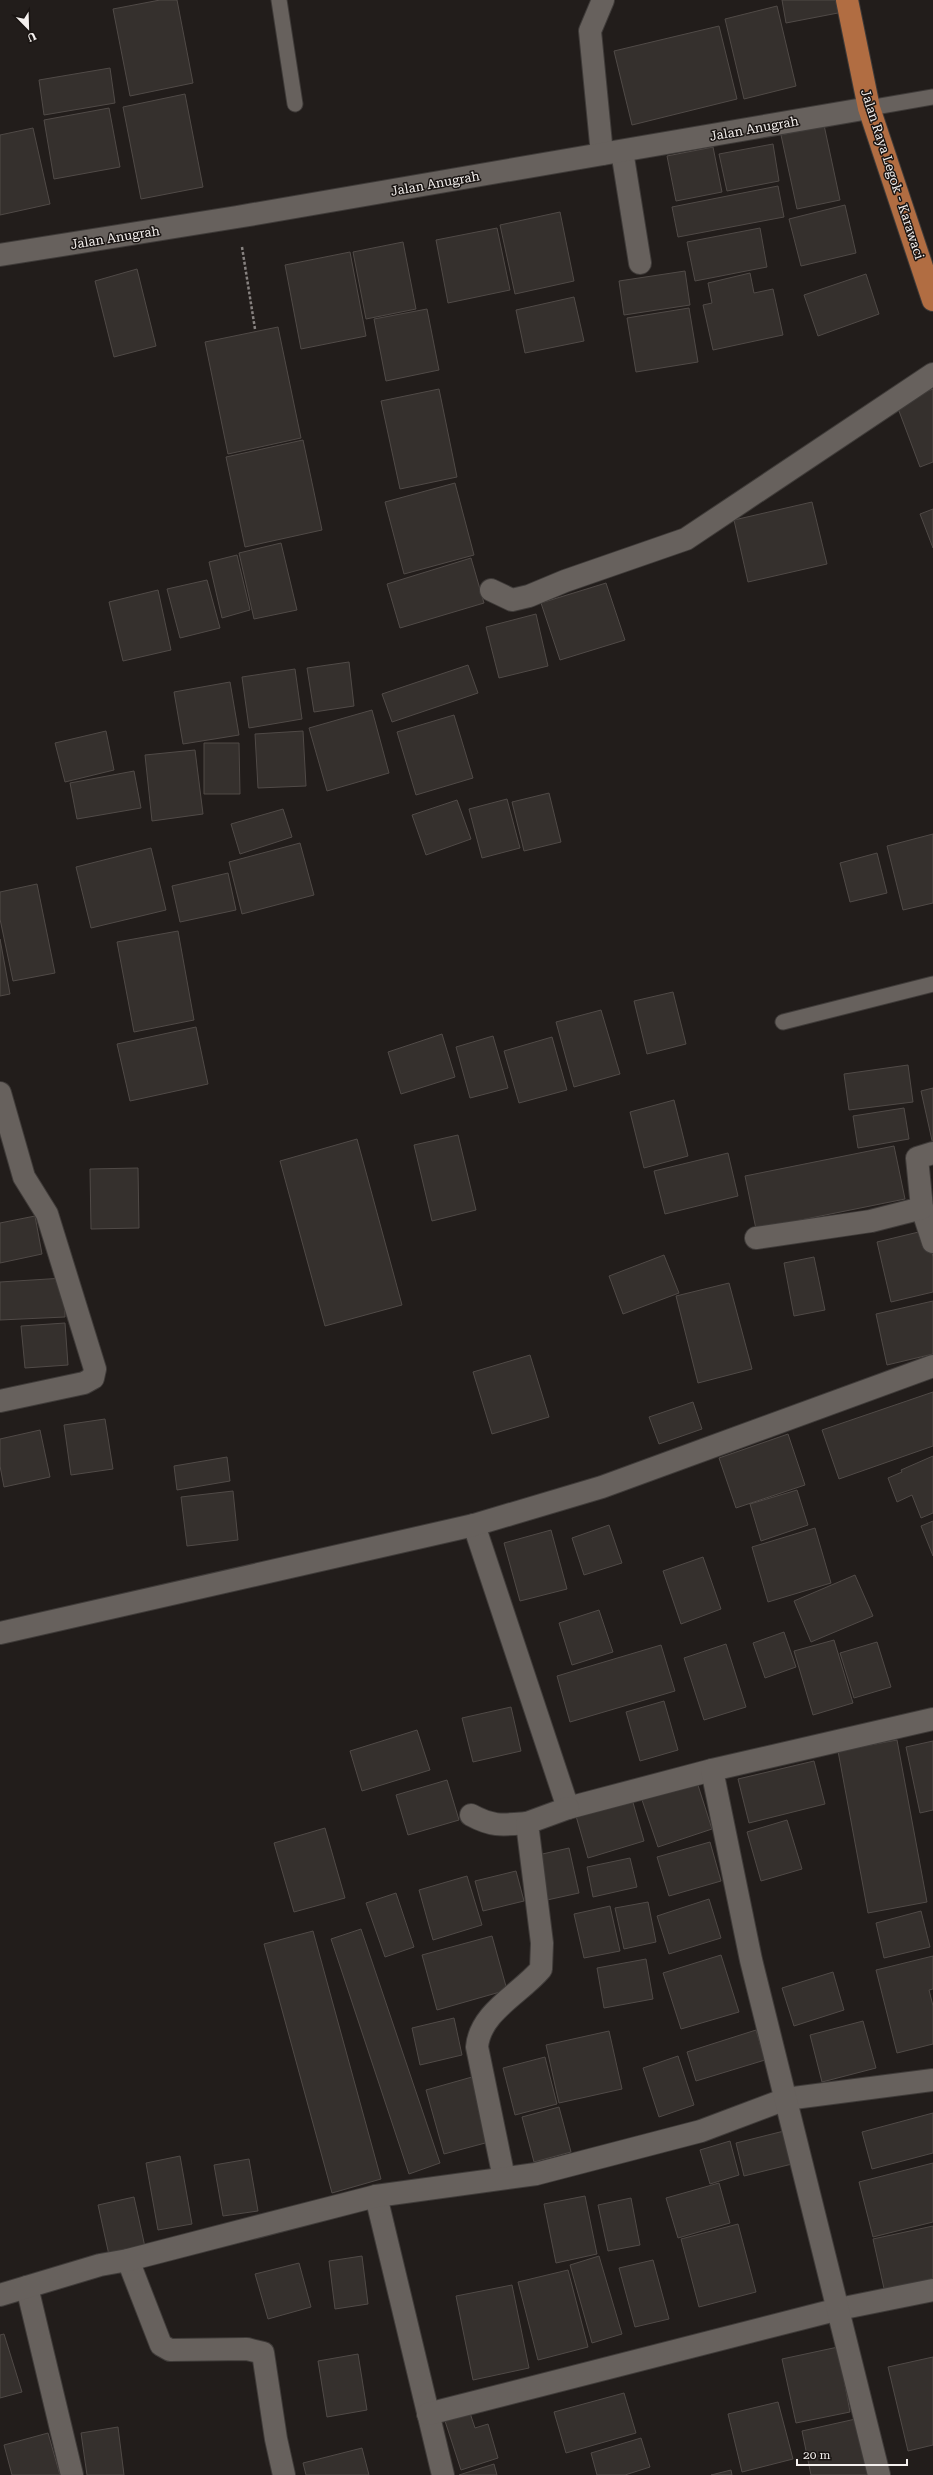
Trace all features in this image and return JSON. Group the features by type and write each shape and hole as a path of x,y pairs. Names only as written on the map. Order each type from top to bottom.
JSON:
{"main road":[{"name":"Jalan Raya Legok - Karawaci","path":"847,0 869,108 933,300"}],"street":[{"path":"603,0 590,31 612,153 640,263"},
{"name":"Jalan Anugrah","path":"0,255 237,217 869,108"},
{"path":"492,590 512,600 529,596 565,581 686,539 933,374"},
{"path":"0,1093 24,1177 46,1214 96,1369 93,1378 84,1383 0,1401"},
{"path":"933,1153 916,1158 922,1208 933,1242"},
{"path":"756,1238 870,1221 922,1208"},
{"path":"0,1634 474,1525 602,1486 933,1366"},
{"path":"474,1525 568,1808"},
{"path":"471,1815 487,1823 499,1826 527,1823 568,1808 712,1770 933,1719"},
{"path":"712,1770 751,1960 879,2475"},
{"path":"504,2178 477,2048 478,2038 489,2018 541,1969 542,1943 527,1823"},
{"path":"0,2295 100,2264 128,2260 376,2196 536,2174 701,2131 786,2099 933,2080"},
{"path":"376,2196 443,2475"},
{"path":"128,2260 161,2345 170,2350 247,2349 263,2353 276,2439 284,2475"},
{"path":"27,2287 72,2475"},
{"path":"428,2414 838,2309 933,2290"}],"lane":[{"path":"279,0 295,104"},
{"path":"869,108 933,97"},
{"path":"783,1022 933,984"}],"path":[{"path":"237,217 255,329"}],"building":[{"path":"160,0 177,0 193,83 130,96 113,9"},
{"path":"782,0 836,0 838,13 786,23"},
{"path":"777,6 796,86 744,99 725,19"},
{"path":"719,26 737,99 632,125 614,51"},
{"path":"110,68 115,103 44,115 39,80"},
{"path":"185,94 203,187 141,199 123,107"},
{"path":"109,108 120,167 54,179 44,120"},
{"path":"824,125 840,200 797,209 781,135"},
{"path":"33,128 50,204 0,215 0,135"},
{"path":"773,144 779,181 727,191 719,154"},
{"path":"713,147 722,192 676,201 667,156"},
{"path":"778,186 784,217 678,237 672,207"},
{"path":"845,205 856,253 801,266 789,219"},
{"path":"560,212 574,281 515,294 500,225"},
{"path":"497,228 510,290 448,303 436,240"},
{"path":"760,228 767,267 695,281 687,242"},
{"path":"403,242 416,309 366,319 353,252"},
{"path":"350,252 366,336 301,349 285,265"},
{"path":"137,269 156,346 114,357 95,281"},
{"path":"685,271 690,305 624,315 619,281"},
{"path":"750,273 754,293 773,289 783,335 713,350 703,305 712,303 708,283"},
{"path":"866,274 879,314 818,336 804,295"},
{"path":"574,297 584,341 525,353 516,310"},
{"path":"689,308 698,362 636,372 627,318"},
{"path":"427,309 439,370 386,381 374,319"},
{"path":"278,327 301,438 228,454 205,342"},
{"path":"439,389 457,477 400,489 381,401"},
{"path":"933,389 933,462 920,467 896,403"},
{"path":"303,440 322,530 245,547 226,457"},
{"path":"455,483 474,555 404,574 385,502"},
{"path":"812,502 827,564 748,582 734,520"},
{"path":"933,509 933,548 920,514"},
{"path":"281,543 297,610 254,619 239,553"},
{"path":"237,555 250,610 222,618 209,562"},
{"path":"471,558 484,603 400,628 387,584"},
{"path":"207,580 220,628 180,638 167,589"},
{"path":"606,583 625,640 560,660 541,603"},
{"path":"158,590 171,650 123,661 109,602"},
{"path":"536,614 548,666 499,678 486,627"},
{"path":"349,662 354,706 314,712 307,668"},
{"path":"468,665 478,693 392,722 382,694"},
{"path":"295,669 302,719 249,728 242,677"},
{"path":"230,682 239,735 183,744 174,692"},
{"path":"372,710 389,773 327,791 309,728"},
{"path":"454,715 473,778 416,795 397,732"},
{"path":"106,731 114,770 65,782 55,743"},
{"path":"303,731 306,786 258,788 255,734"},
{"path":"204,743 239,743 240,794 204,794"},
{"path":"195,750 203,814 152,821 145,755"},
{"path":"134,771 141,808 77,819 70,783"},
{"path":"549,793 561,842 524,851 512,802"},
{"path":"507,799 520,848 482,858 469,809"},
{"path":"457,800 471,839 426,855 412,815"},
{"path":"283,809 292,837 240,854 231,824"},
{"path":"933,834 933,903 903,910 887,846"},
{"path":"300,843 314,895 242,914 229,862"},
{"path":"151,848 166,910 91,928 76,867"},
{"path":"877,853 887,893 850,902 840,863"},
{"path":"228,873 236,910 180,922 172,886"},
{"path":"37,884 55,973 13,981 0,919 0,892"},
{"path":"178,931 194,1020 134,1032 117,942"},
{"path":"0,939 10,994 0,996"},
{"path":"673,992 686,1044 647,1054 634,1001"},
{"path":"601,1010 620,1074 574,1087 556,1022"},
{"path":"196,1027 208,1084 130,1101 117,1044"},
{"path":"442,1034 455,1077 401,1094 388,1052"},
{"path":"493,1036 508,1088 470,1098 456,1047"},
{"path":"552,1037 567,1090 519,1103 504,1051"},
{"path":"908,1065 913,1102 849,1110 844,1074"},
{"path":"933,1088 933,1145 921,1091"},
{"path":"674,1100 688,1156 644,1168 630,1112"},
{"path":"904,1108 909,1139 858,1148 853,1116"},
{"path":"458,1135 476,1210 432,1221 414,1145"},
{"path":"357,1139 402,1305 325,1326 280,1161"},
{"path":"894,1146 905,1199 756,1229 745,1176"},
{"path":"728,1153 738,1196 665,1214 654,1171"},
{"path":"138,1168 139,1228 91,1229 90,1169"},
{"path":"35,1216 42,1254 0,1263 0,1223"},
{"path":"927,1230 933,1257 933,1292 891,1302 877,1242"},
{"path":"664,1255 679,1293 623,1314 609,1276"},
{"path":"814,1257 825,1310 794,1316 784,1263"},
{"path":"64,1278 65,1317 0,1320 0,1282"},
{"path":"729,1283 752,1369 698,1383 676,1296"},
{"path":"933,1301 933,1354 887,1365 876,1314"},
{"path":"65,1323 68,1365 25,1368 21,1326"},
{"path":"530,1355 549,1417 492,1434 473,1372"},
{"path":"933,1392 933,1446 839,1479 822,1430"},
{"path":"693,1402 702,1429 659,1444 649,1417"},
{"path":"105,1419 113,1469 71,1475 64,1425"},
{"path":"40,1430 50,1477 4,1487 0,1466 0,1439"},
{"path":"788,1434 805,1485 736,1508 719,1458"},
{"path":"933,1456 933,1513 921,1518 912,1495 897,1502 888,1478 902,1472 901,1470"},
{"path":"227,1457 230,1481 177,1490 174,1466"},
{"path":"797,1490 808,1525 761,1541 750,1504"},
{"path":"233,1491 238,1540 187,1546 181,1497"},
{"path":"933,1521 933,1556 921,1526"},
{"path":"609,1525 622,1563 584,1575 572,1538"},
{"path":"815,1528 831,1583 768,1602 752,1547"},
{"path":"551,1530 567,1589 520,1601 504,1543"},
{"path":"703,1557 721,1609 681,1624 663,1571"},
{"path":"855,1575 873,1616 811,1642 794,1601"},
{"path":"599,1610 613,1652 572,1665 559,1623"},
{"path":"784,1632 796,1667 765,1678 753,1643"},
{"path":"834,1640 853,1703 813,1715 794,1651"},
{"path":"877,1642 891,1687 854,1698 840,1653"},
{"path":"726,1644 746,1707 704,1720 684,1658"},
{"path":"661,1645 675,1691 570,1722 557,1676"},
{"path":"664,1701 678,1750 640,1761 626,1712"},
{"path":"511,1707 521,1751 473,1762 462,1718"},
{"path":"417,1730 430,1770 362,1791 350,1751"},
{"path":"897,1740 927,1902 868,1913 838,1751"},
{"path":"933,1741 933,1810 920,1813 906,1747"},
{"path":"814,1761 825,1804 749,1823 738,1779"},
{"path":"696,1779 712,1829 658,1847 641,1797"},
{"path":"447,1780 459,1820 408,1835 396,1795"},
{"path":"632,1799 644,1841 588,1858 576,1816"},
{"path":"787,1820 802,1869 761,1881 747,1832"},
{"path":"325,1828 345,1898 294,1912 274,1843"},
{"path":"710,1842 721,1881 669,1896 657,1857"},
{"path":"569,1848 579,1893 547,1900 538,1855"},
{"path":"630,1858 637,1887 593,1897 587,1867"},
{"path":"516,1871 524,1901 483,1911 475,1881"},
{"path":"467,1876 482,1925 433,1940 419,1890"},
{"path":"396,1893 414,1947 385,1957 366,1903"},
{"path":"709,1899 721,1938 669,1954 657,1916"},
{"path":"648,1902 656,1942 624,1949 615,1908"},
{"path":"610,1906 620,1951 584,1958 574,1914"},
{"path":"921,1911 930,1947 884,1958 876,1923"},
{"path":"361,1929 440,2163 409,2174 331,1939"},
{"path":"313,1931 381,2179 332,2193 264,1944"},
{"path":"492,1936 507,1990 437,2010 422,1955"},
{"path":"721,1955 739,2012 681,2029 663,1973"},
{"path":"933,1956 933,1989 929,1990 933,2006 933,2044 897,2053 876,1970"},
{"path":"646,1959 653,1999 604,2008 597,1968"},
{"path":"833,1972 844,2010 794,2026 782,1988"},
{"path":"454,2018 462,2055 420,2065 412,2028"},
{"path":"863,2021 876,2068 822,2082 810,2035"},
{"path":"756,2030 765,2060 696,2081 687,2052"},
{"path":"609,2031 622,2089 559,2103 546,2045"},
{"path":"678,2056 694,2105 659,2117 643,2068"},
{"path":"545,2057 557,2104 515,2115 503,2068"},
{"path":"472,2077 489,2142 444,2154 426,2090"},
{"path":"559,2107 571,2152 534,2162 522,2117"},
{"path":"933,2113 933,2153 872,2169 862,2132"},
{"path":"784,2131 792,2164 744,2176 736,2143"},
{"path":"730,2141 739,2175 710,2184 700,2150"},
{"path":"180,2156 192,2224 158,2230 146,2163"},
{"path":"249,2159 258,2211 223,2216 214,2165"},
{"path":"933,2163 933,2222 873,2237 859,2182"},
{"path":"719,2183 730,2223 678,2238 666,2198"},
{"path":"585,2196 597,2254 556,2263 544,2204"},
{"path":"134,2197 145,2247 109,2255 98,2205"},
{"path":"631,2198 640,2245 608,2251 598,2205"},
{"path":"738,2224 756,2292 699,2307 681,2239"},
{"path":"933,2226 933,2282 885,2293 873,2239"},
{"path":"362,2256 368,2304 335,2309 329,2261"},
{"path":"599,2256 622,2334 592,2343 570,2265"},
{"path":"653,2260 669,2319 635,2327 619,2268"},
{"path":"299,2263 311,2307 268,2319 255,2274"},
{"path":"568,2270 588,2347 538,2360 518,2282"},
{"path":"512,2285 529,2368 473,2380 456,2296"},
{"path":"4,2334 22,2392 0,2398 0,2335"},
{"path":"838,2347 850,2412 796,2423 782,2359"},
{"path":"358,2354 367,2410 327,2417 318,2361"},
{"path":"933,2357 933,2445 908,2451 888,2367"},
{"path":"624,2393 636,2433 566,2453 554,2412"},
{"path":"778,2402 793,2459 742,2472 728,2414"},
{"path":"470,2413 475,2428 488,2424 498,2458 461,2470 445,2421"},
{"path":"860,2418 873,2475 811,2475 802,2431"},
{"path":"118,2427 124,2475 87,2475 81,2433"},
{"path":"48,2433 60,2475 12,2475 4,2445"},
{"path":"641,2438 650,2467 625,2475 597,2475 591,2453"},
{"path":"362,2448 369,2475 306,2475 303,2463"},
{"path":"494,2464 497,2475 459,2475"},
{"path":"731,2470 732,2475 711,2475"}]}
